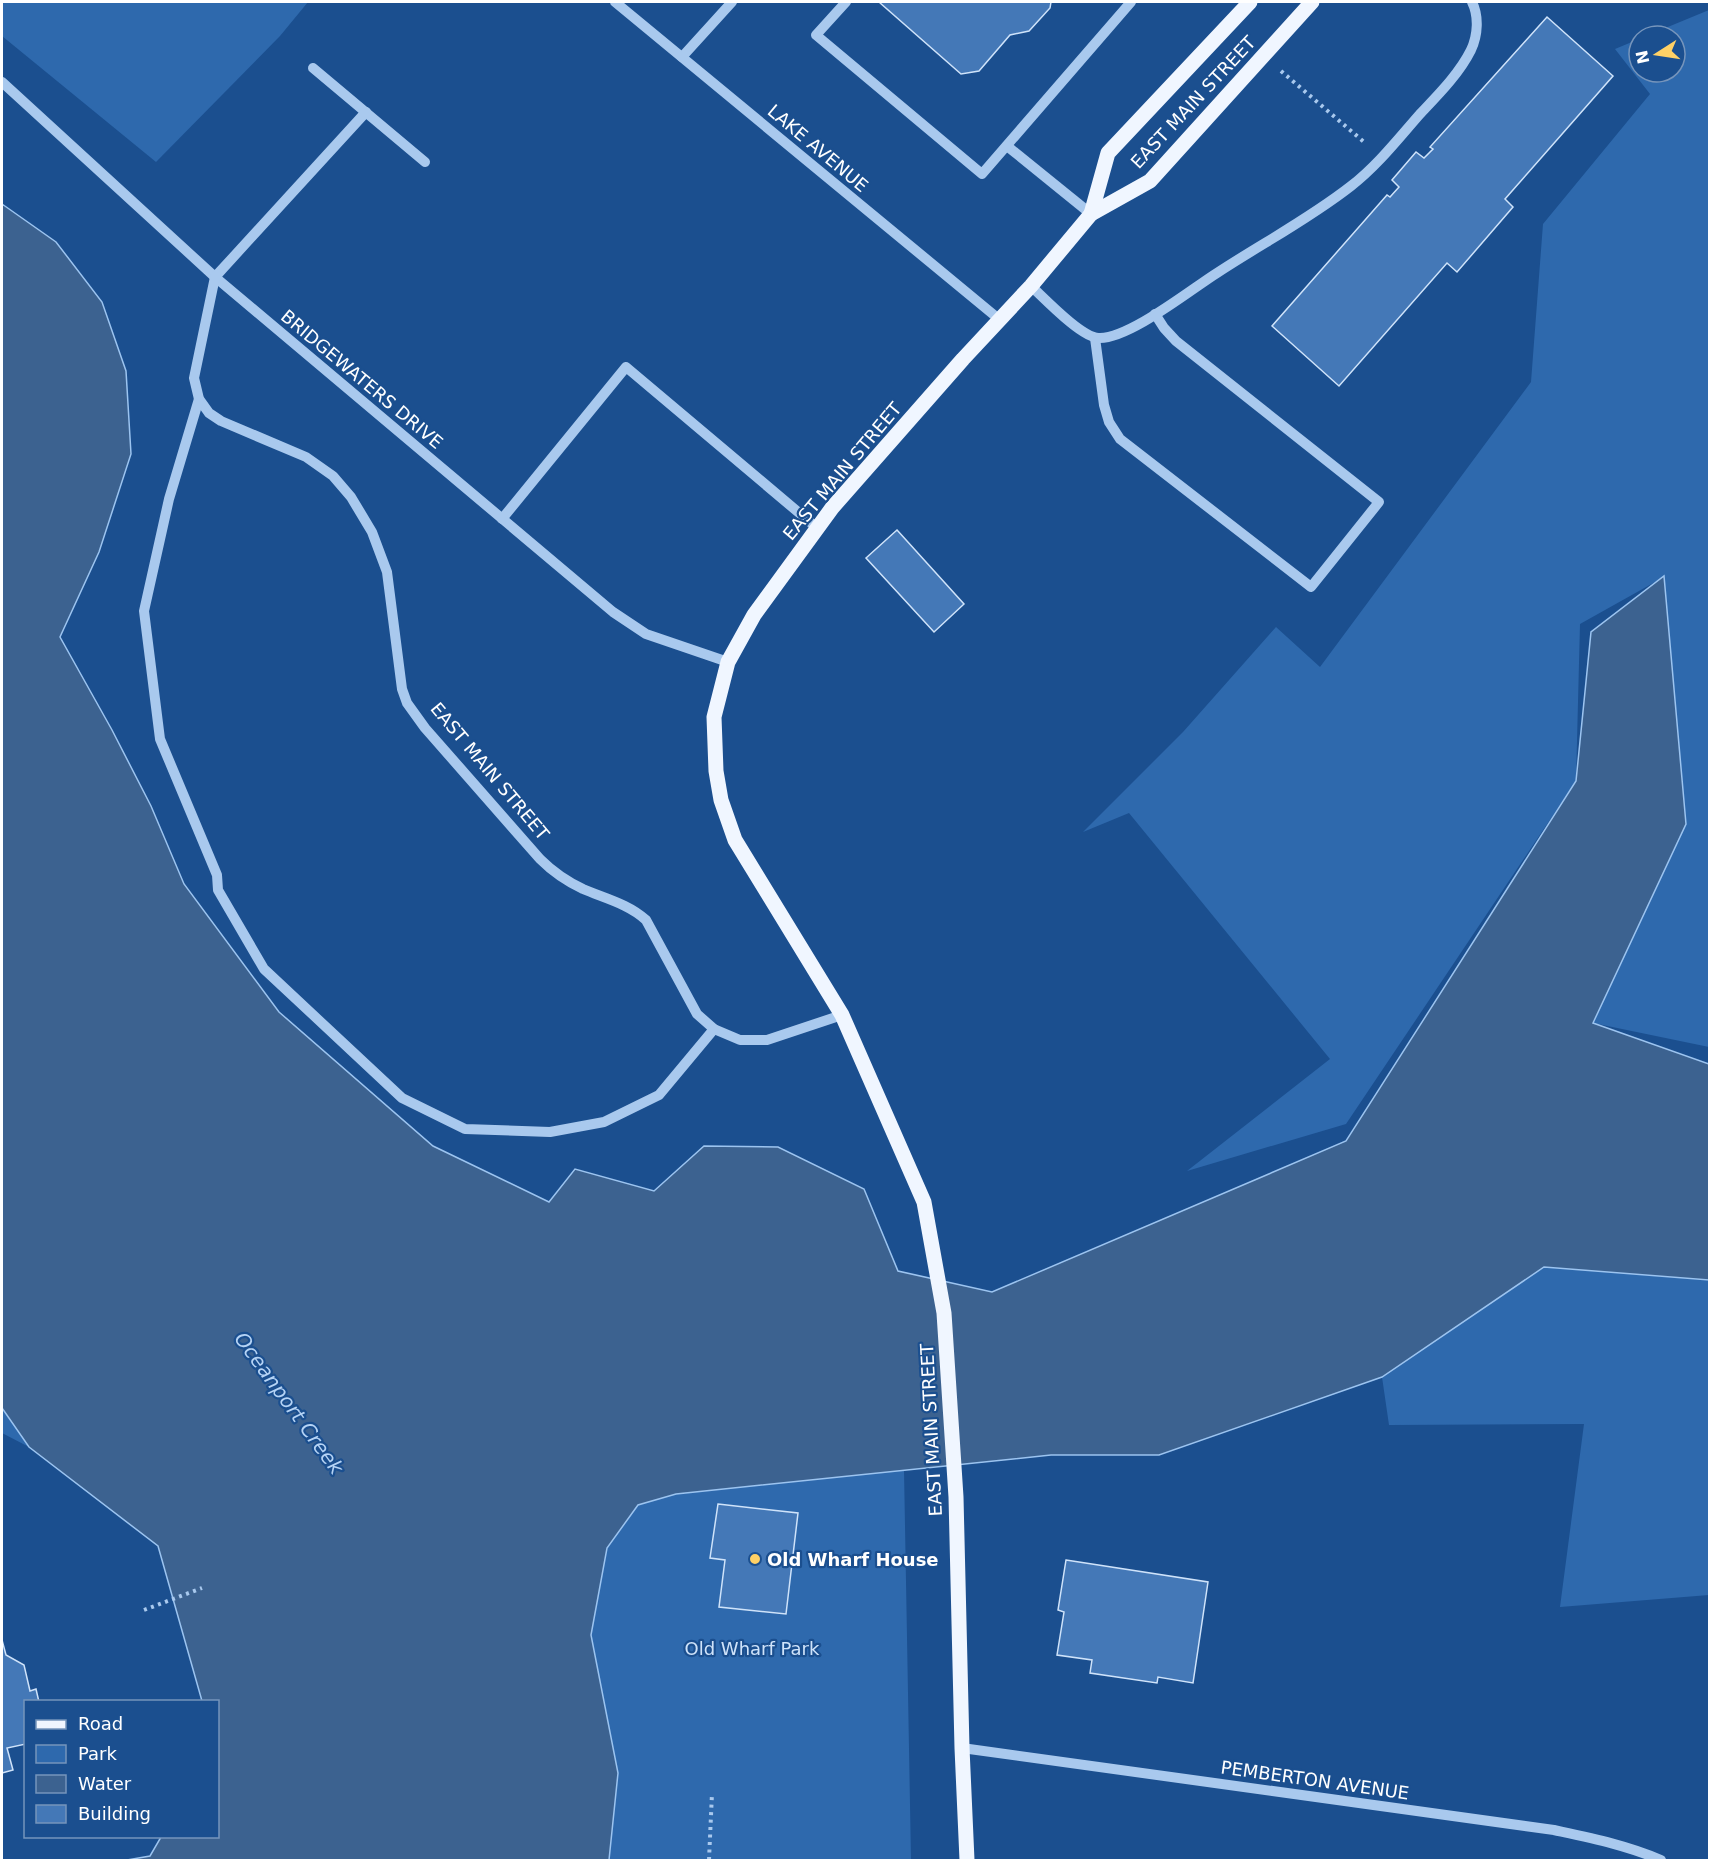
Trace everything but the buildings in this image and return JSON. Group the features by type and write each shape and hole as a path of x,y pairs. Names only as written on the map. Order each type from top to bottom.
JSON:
{"main road":[{"name":"EAST MAIN STREET","path":"1091,214 1108,153 1250,2"},
{"name":"EAST MAIN STREET","path":"967,1860 956,1497 952,1465 944,1313 924,1202 842,1015 735,840 721,800 715,762 714,717 728,662 754,615 839,500 1031,286 1091,214 1150,181 1312,2"}],"street":[{"name":"LAKE AVENUE","path":"615,2 1000,320"},
{"path":"682,57 732,2"},
{"path":"846,2 816,35 982,174 1131,2"},
{"path":"1031,286 1083,333 1095,338 1119,335 1155,314 1298,222 1368,173 1448,84 1471,50 1477,28 1473,2"},
{"path":"313,68 425,162"},
{"name":"BRIDGEWATERS DRIVE","path":"2,82 215,277 613,612 646,634 728,662"},
{"path":"366,112 215,277 194,378 199,399 169,499 144,611 160,739 217,875 218,890 264,969 402,1098 465,1129 550,1132 604,1122 659,1095 714,1029"},
{"path":"1007,146 1091,214"},
{"path":"1095,338 1104,405 1109,422 1120,439 1311,587 1379,502 1176,341 1155,314"},
{"path":"502,519 626,367 817,528"},
{"name":"EAST MAIN STREET","path":"199,399 209,413 221,421 306,457 333,476 351,497 372,532 387,572 402,689 407,703 463,772 557,875 581,888 637,911 646,920 697,1014 714,1029 740,1040 767,1040 842,1015"},
{"name":"PEMBERTON AVENUE","path":"962,1748 1554,1830 1607,1842 1661,1860"}],"path":[{"path":"1277,67 1369,147"},
{"path":"144,1610 202,1588"},
{"path":"709,1860 712,1793"}],"green space":[{"path":"2,2 308,2 280,36 156,162 2,36"},
{"path":"1709,10 1709,1047 1593,1023 1686,824 1664,577 1580,624 1576,781 1346,1124 1187,1171 1330,1059 1129,813 1083,832 1183,732 1276,627 1320,667 1531,382 1543,224 1650,94 1642,84 1687,84 1687,24 1675,24"},
{"path":"1627,44 1627,64 1615,49"},
{"path":"1544,1267 1709,1280 1709,1595 1560,1607 1584,1424 1389,1425 1382,1377"},
{"path":"2,1408 29,1447 2,1433"},
{"name":"Old Wharf Park","path":"904,1470 911,1860 609,1860 618,1773 591,1635 607,1548 638,1505 676,1494"}],"water":[{"name":"Oceanport Creek","path":"2,204 56,242 102,302 126,371 131,454 99,552 60,637 151,806 184,884 279,1012 433,1146 549,1202 575,1169 654,1191 704,1146 778,1147 864,1189 898,1271 992,1292 1346,1141 1576,781 1591,632 1664,576 1686,824 1593,1023 1709,1064 1709,1280 1544,1267 1382,1377 1159,1455 1051,1455 676,1494 638,1505 607,1548 591,1635 618,1773 609,1860 127,1860 150,1856 160,1838 219,1838 219,1700 202,1700 158,1546 29,1447 2,1408"}],"place":[{"name":"Old Wharf House","path":"755,1559"}]}
